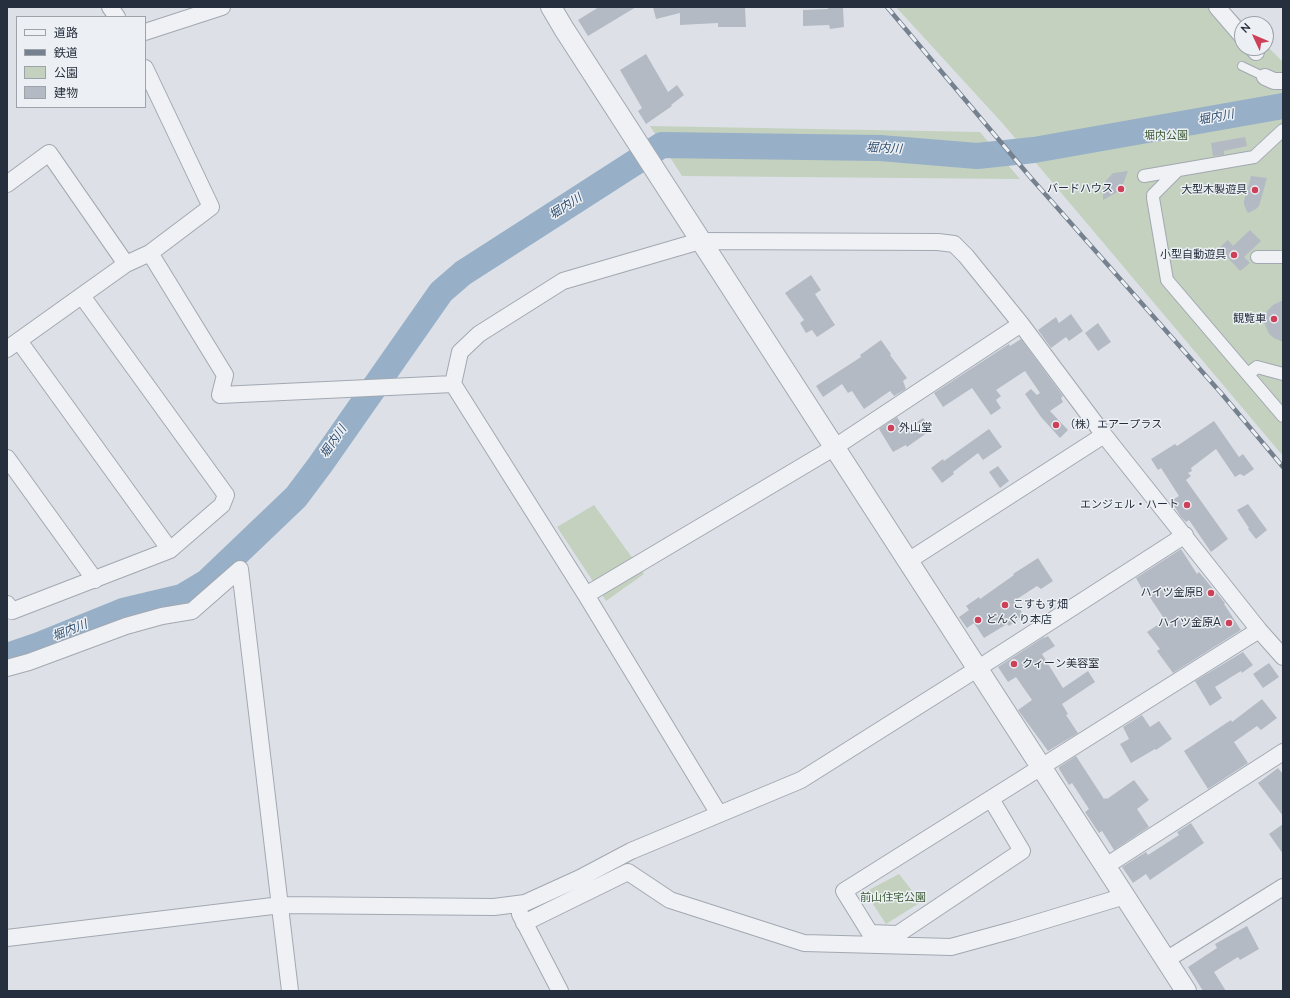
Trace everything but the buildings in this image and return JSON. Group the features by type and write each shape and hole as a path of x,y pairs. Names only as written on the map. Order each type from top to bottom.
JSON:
{"street":[{"path":"110,7 116,16"},
{"path":"146,32 222,7"},
{"path":"551,7 1040,768 1106,866 1186,991"},
{"path":"1217,7 1234,27"},
{"path":"146,70 211,207 150,253 126,264 13,345 170,550"},
{"path":"1265,77 1274,81 1283,81"},
{"path":"1144,176 1254,157 1283,130"},
{"path":"7,184 49,153 126,264"},
{"path":"1177,171 1153,196 1166,280 1283,416"},
{"path":"719,814 586,595 453,384 460,352 479,334 563,281 700,241 938,242 954,244 966,256 1021,324 1104,435 1259,630 1280,648"},
{"path":"150,253 224,375 220,395 453,384"},
{"path":"1257,256 1283,257"},
{"path":"7,604 12,612 170,550 222,506 226,495 82,296"},
{"path":"586,595 834,447 1021,324"},
{"path":"1248,374 1256,366 1283,374"},
{"path":"908,561 1104,435"},
{"path":"7,458 95,580"},
{"path":"7,938 281,905 494,907 525,903 580,878 631,851 802,780 1185,535"},
{"path":"7,668 29,662 133,624 162,616 192,611 240,569 290,991"},
{"path":"991,799 1022,851 898,934 870,933 844,891 1259,630"},
{"path":"1106,866 1283,752"},
{"path":"524,923 628,872 670,900 804,943 952,947 1125,896"},
{"path":"1166,960 1283,887"},
{"path":"515,905 560,991"}],"lane":[{"path":"1242,66 1265,77"}],"green space":[{"name":"堀内公園","path":"896,7 1228,7 1237,16 1234,16 1234,56 1274,56 1274,53 1283,62 1283,456 1004,125"},
{"path":"650,126 980,132 1020,179 682,176"},
{"path":"594,505 644,574 606,601 557,527"},
{"name":"前山住宅公園","path":"899,874 921,902 886,924 865,892"}],"waterway":[{"name":"堀内川","path":"7,656 39,645 123,611 182,597 207,582 296,497 441,292 463,273 662,145 880,148 977,156 1034,150 1283,106"}],"railway":[{"path":"887,7 1031,178 1221,393 1283,467"}],"place":[{"name":"バードハウス","path":"1121,189"},
{"name":"大型木製遊具","path":"1255,190"},
{"name":"小型自動遊具","path":"1234,255"},
{"name":"観覧車","path":"1274,319"},
{"name":"（株）エアープラス","path":"1056,425"},
{"name":"外山堂","path":"891,428"},
{"name":"エンジェル・ハート","path":"1187,505"},
{"name":"ハイツ金原B","path":"1211,593"},
{"name":"こすもす畑","path":"1005,605"},
{"name":"どんぐり本店","path":"978,620"},
{"name":"ハイツ金原A","path":"1229,623"},
{"name":"クィーン美容室","path":"1014,664"}]}
